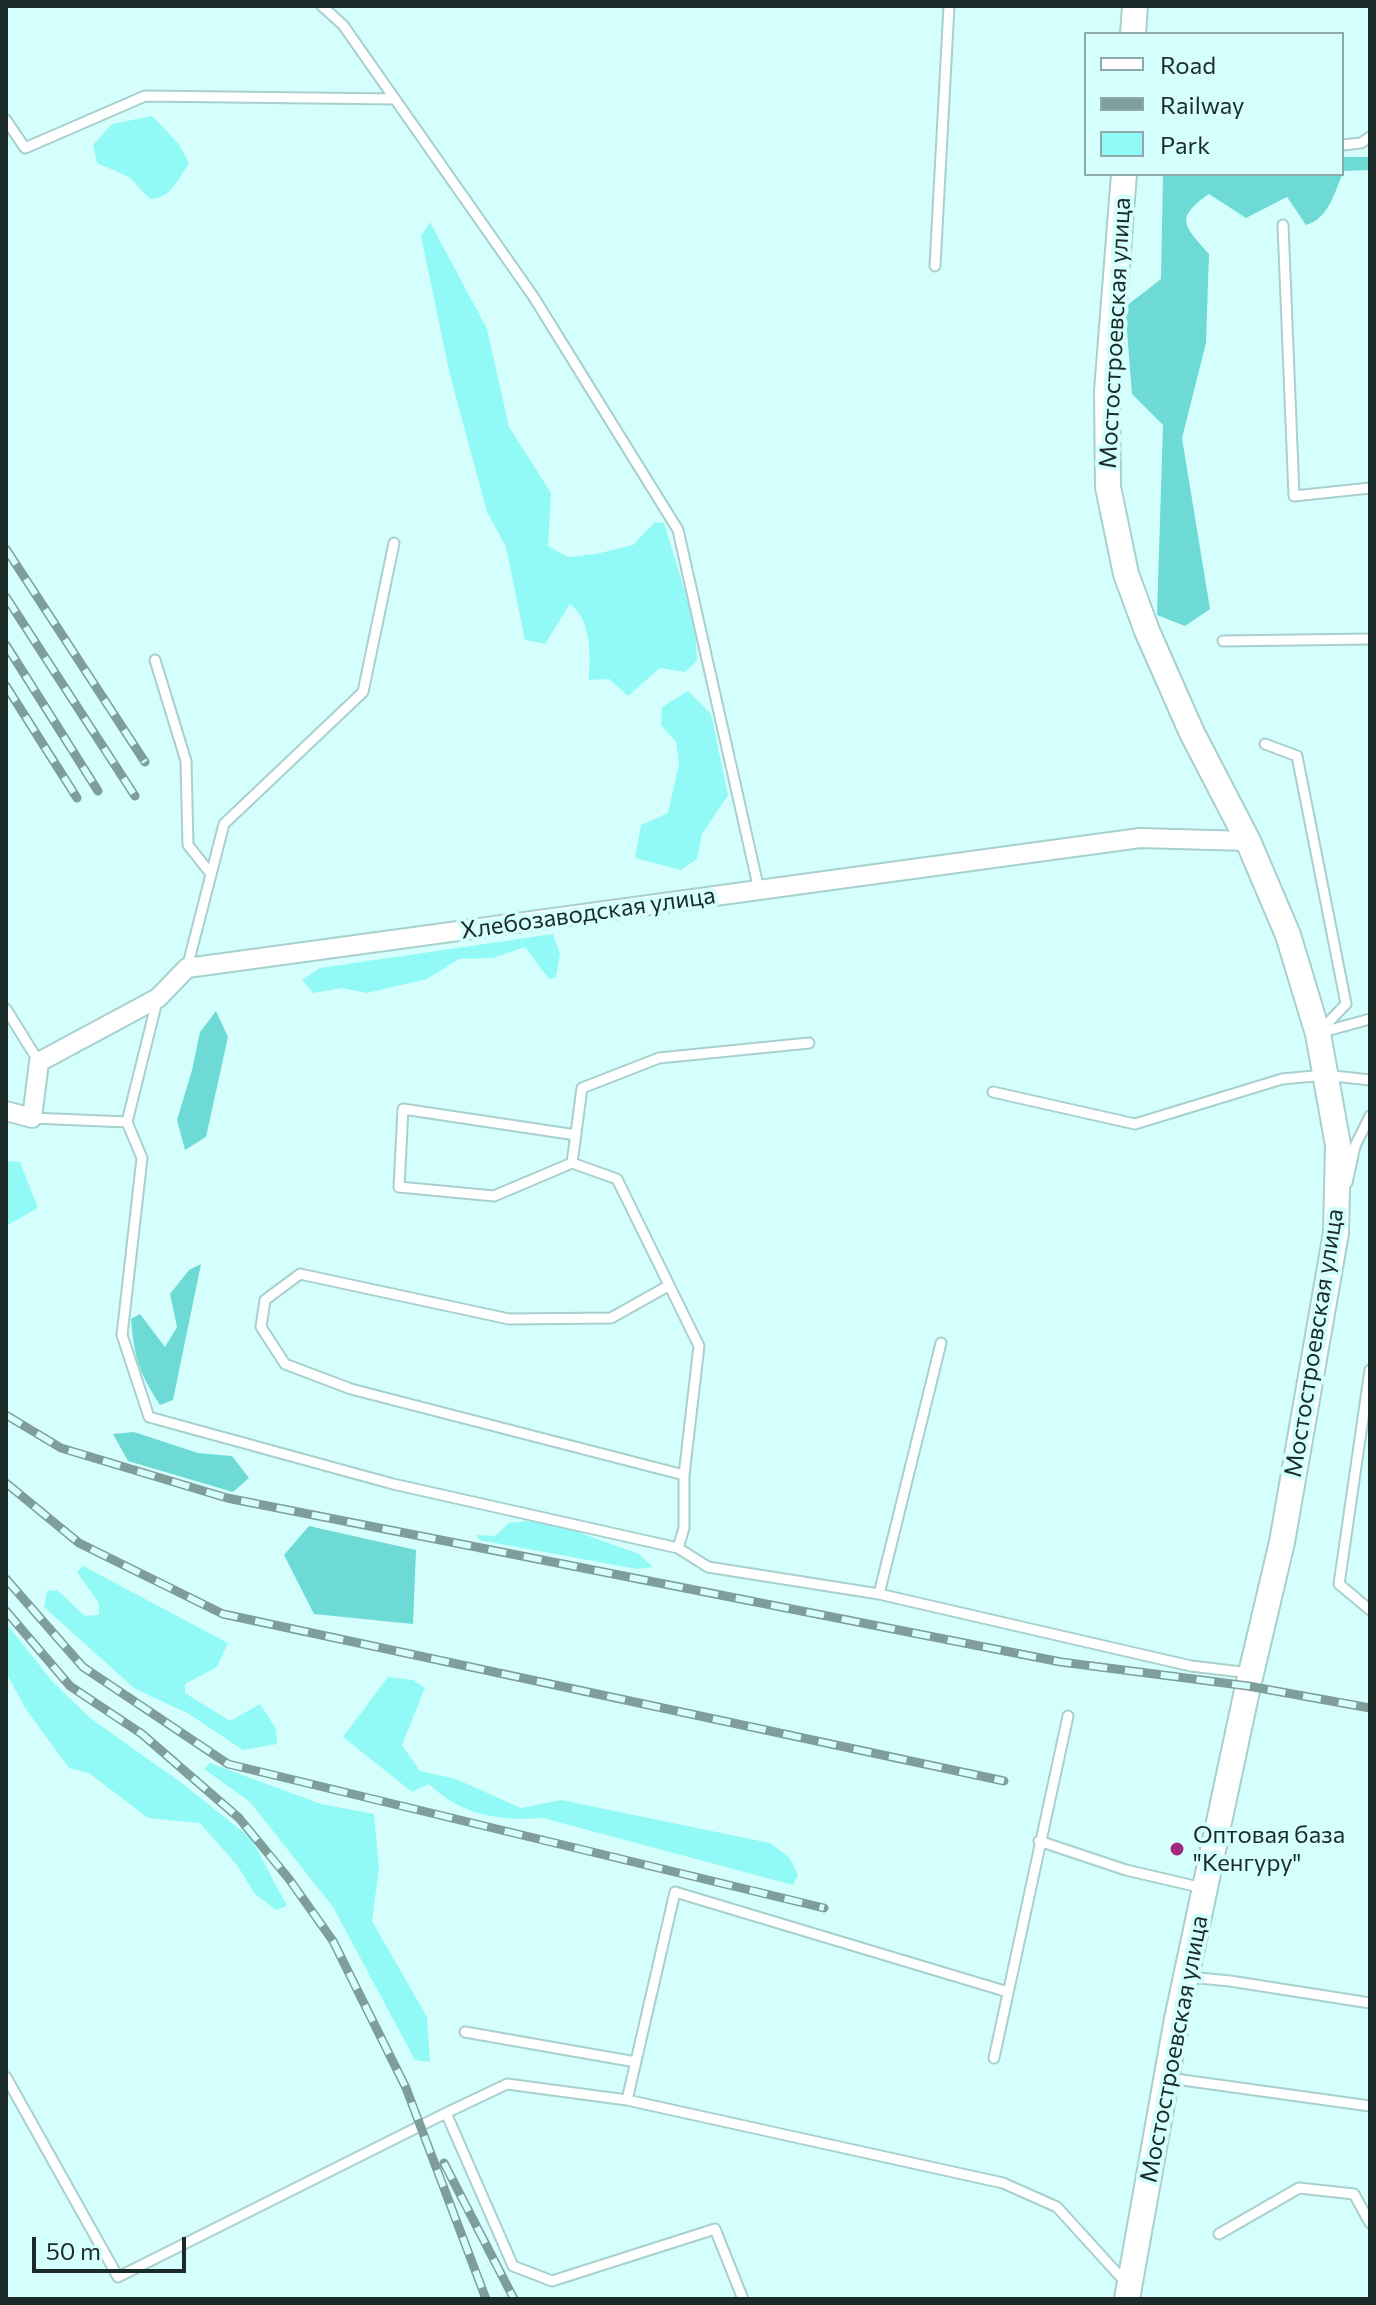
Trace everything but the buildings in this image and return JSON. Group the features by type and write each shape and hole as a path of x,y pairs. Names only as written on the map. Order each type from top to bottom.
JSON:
{"main road":[{"path":"1133,32 1135,6"},
{"name":"Мостостроевская улица","path":"1124,176 1107,391 1108,487 1126,574 1147,631 1192,733 1248,841 1288,935 1318,1034 1338,1145 1336,1233 1282,1542 1165,2078 1128,2293"}],"street":[{"name":"Хлебозаводская улица","path":"187,968 1140,838 1248,841"},
{"path":"6,1111 32,1118 39,1062 158,998 187,968"}],"lane":[{"path":"322,6 343,25 533,296 678,530 759,890"},
{"path":"935,266 949,6"},
{"path":"6,120 25,148 145,96 395,99"},
{"path":"1344,145 1367,141"},
{"path":"1283,225 1294,496 1370,488"},
{"path":"187,968 224,824 363,692 394,543"},
{"path":"1223,641 1370,639"},
{"path":"155,660 186,761 188,845 211,874"},
{"path":"1265,744 1297,756 1346,1004 1318,1034"},
{"path":"158,998 127,1122 142,1158 122,1335 149,1417 393,1484 678,1548 708,1567 879,1594 1191,1666 1252,1673"},
{"path":"6,1009 39,1062"},
{"path":"1318,1034 1370,1019"},
{"path":"572,1163 582,1088 659,1058 809,1043"},
{"path":"993,1092 1135,1124 1282,1079 1325,1075 1370,1080"},
{"path":"576,1135 403,1109 399,1187 494,1196 572,1163 617,1179 699,1346 684,1475 684,1528 678,1548"},
{"path":"1336,1233 1355,1146 1370,1116"},
{"path":"32,1118 127,1122"},
{"path":"668,1286 611,1318 509,1319 300,1274 265,1300 261,1327 285,1364 351,1389 684,1475"},
{"path":"879,1594 941,1343"},
{"path":"1370,1370 1339,1584 1370,1610"},
{"path":"994,2058 1068,1716"},
{"path":"1039,1841 1126,1870 1206,1889"},
{"path":"627,2100 675,1892 1008,1992"},
{"path":"1186,1977 1370,2003"},
{"path":"465,2032 636,2062"},
{"path":"6,2077 118,2277 507,2084 627,2100 1003,2183 1057,2207 1128,2293"},
{"path":"1165,2078 1370,2106"},
{"path":"446,2113 513,2266 552,2281 715,2229 743,2299"},
{"path":"1219,2234 1299,2188 1354,2194 1370,2223"}],"green space":[{"path":"152,116 178,143 189,163 169,192 150,199 129,177 97,163 93,145 112,124"},
{"path":"430,222 487,329 509,427 551,493 548,546 568,557 596,554 633,545 655,522 664,523 695,625 697,661 685,672 660,668 628,696 609,679 589,680 586,629 570,604 545,644 525,640 506,547 487,512 450,375 421,236"},
{"path":"688,691 711,714 728,795 702,834 697,859 681,870 635,858 641,825 668,813 679,764 676,742 661,725 662,707"},
{"path":"553,934 560,954 556,977 549,979 525,947 493,958 459,959 427,979 367,993 342,988 313,993 302,980 320,968"},
{"path":"6,1161 20,1162 38,1208 6,1226"},
{"path":"552,1519 639,1554 653,1567 637,1569 479,1540 477,1535 495,1536 509,1523"},
{"path":"83,1566 228,1643 217,1667 185,1684 185,1693 230,1721 260,1704 276,1729 277,1744 243,1750 189,1714 134,1688 44,1607 47,1591 57,1590 85,1616 99,1615 99,1603 77,1572"},
{"path":"6,1623 52,1681 90,1718 179,1781 251,1838 287,1906 276,1910 255,1894 237,1865 200,1823 148,1818 89,1773 69,1768 25,1708 6,1672"},
{"path":"388,1677 413,1680 425,1688 402,1745 420,1771 456,1779 521,1808 561,1800 770,1843 789,1857 798,1875 793,1885 543,1818 482,1814 455,1803 429,1784 412,1792 343,1737"},
{"path":"210,1763 321,1804 374,1814 379,1868 372,1921 427,2017 430,2062 415,2060 333,1907 250,1802 204,1769"}],"shaded area":[{"path":"1344,157 1370,157 1370,170 1344,171"},
{"path":"1163,176 1342,176 1326,210 1306,225 1287,197 1246,218 1209,194 1190,210 1187,217 1189,229 1209,254 1206,343 1182,438 1210,609 1185,626 1157,615 1163,425 1132,394 1125,307 1161,279"},
{"path":"216,1011 228,1037 206,1137 185,1150 177,1120 200,1032"},
{"path":"201,1264 173,1400 160,1405 139,1364 131,1319 140,1314 165,1347 177,1327 170,1294 189,1270"},
{"path":"134,1432 198,1453 232,1456 249,1478 233,1492 128,1461 113,1434"},
{"path":"309,1526 416,1550 413,1624 314,1614 284,1555"}],"railway":[{"path":"6,549 145,762"},
{"path":"6,597 135,796"},
{"path":"6,645 98,791"},
{"path":"6,686 77,798"},
{"path":"6,1415 61,1448 227,1498 1061,1662 1248,1686 1370,1708"},
{"path":"6,1483 79,1543 223,1614 1004,1781"},
{"path":"6,1579 83,1667 228,1764 824,1908"},
{"path":"6,1611 70,1686 142,1734 239,1818 289,1879 333,1941 406,2088 486,2299"},
{"path":"444,2163 514,2299"}],"place":[{"name":"Оптовая база \"Кенгуру\"","path":"1177,1849"}]}
